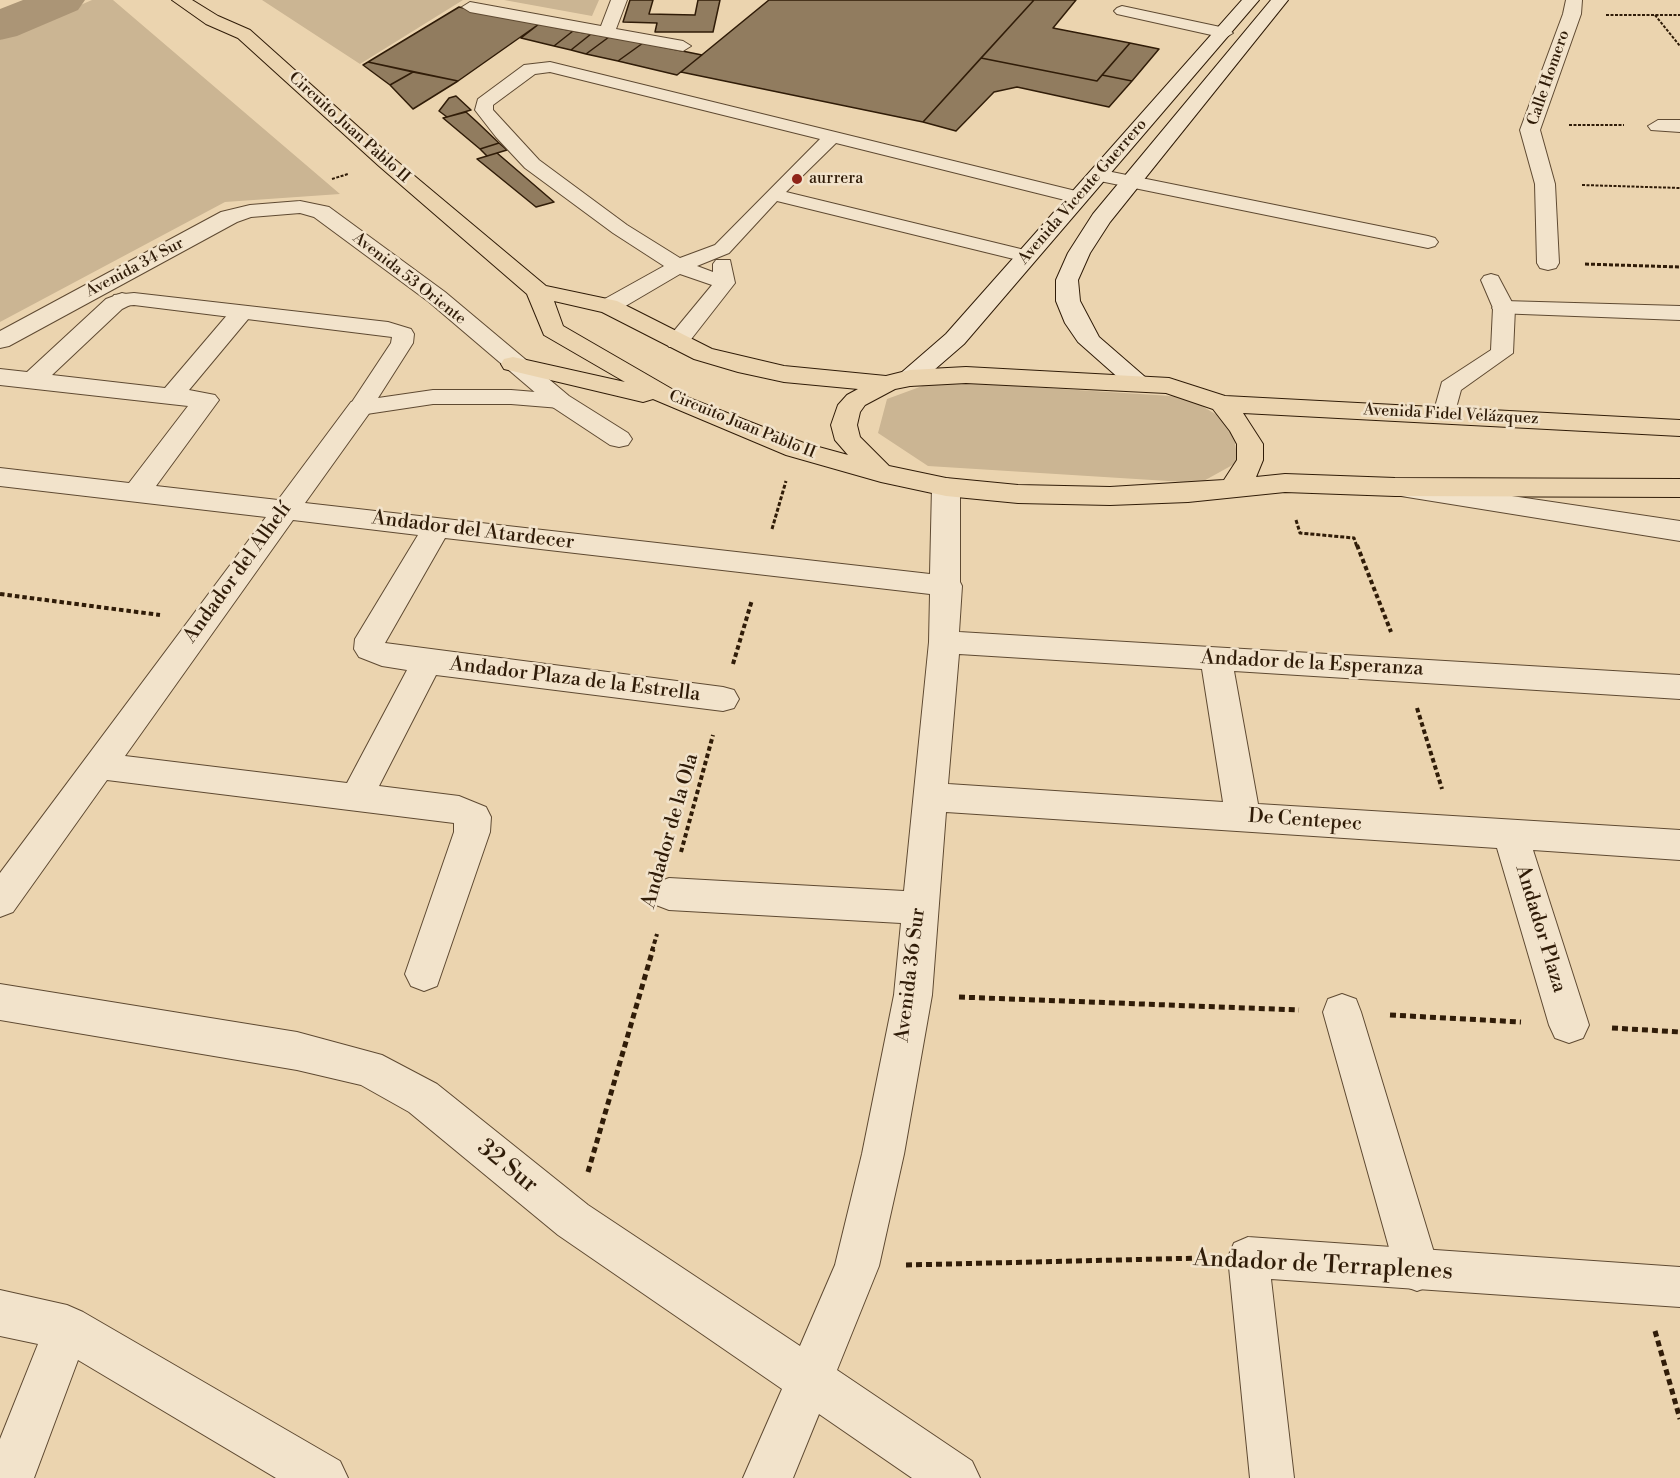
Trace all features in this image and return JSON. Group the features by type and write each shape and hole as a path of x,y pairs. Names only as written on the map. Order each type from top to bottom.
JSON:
{"main road":[{"name":"Circuito Juan Pablo II","path":"180,0 212,20 244,34 386,162 538,291 609,306 703,354 756,369 828,380 898,381 966,375 1139,383"},
{"name":"Circuito Juan Pablo II","path":"235,12 244,34"},
{"name":"Circuito Juan Pablo II","path":"538,291 553,330 675,401 795,449 881,473 946,487 1018,494 1110,496 1188,493 1233,488"},
{"path":"513,364 675,401"},
{"path":"881,473 848,440 844,424 847,411 856,400 898,381"},
{"name":"Avenida Fidel Velázquez","path":"1139,383 1169,386 1222,404 1445,414 1680,429"},
{"path":"1222,404 1242,428 1250,444 1250,460 1244,475 1233,488"},
{"path":"1233,488 1286,483 1395,487 1680,488"}],"street":[{"name":"Avenida Vicente Guerrero","path":"898,381 955,339 1077,197 1225,33 1251,0"},
{"name":"Avenida Vicente Guerrero","path":"1139,383 1090,342 1083,332 1068,302 1067,280 1084,245 1132,182 1280,0"},
{"name":"Calle Homero","path":"1548,263 1545,184 1530,130 1573,7"},
{"path":"1658,126 1680,126"},
{"name":"Avenida 34 Sur","path":"0,341 229,217 274,207"},
{"name":"Avenida 53 Oriente","path":"274,207 300,207 321,212 437,297 513,364 560,401 619,439"},
{"path":"33,380 114,304 122,300"},
{"path":"1504,308 1680,313"},
{"path":"172,395 242,312"},
{"path":"0,377 206,400 137,492"},
{"name":"Andador del Alhelí","path":"0,901 284,509 360,408"},
{"name":"Andador del Atardecer","path":"0,477 946,586"},
{"name":"Avenida 36 Sur","path":"768,1478 857,1266 883,1154 913,995 944,642 946,487"},
{"path":"1395,487 1680,531"},
{"name":"Andador Plaza de la Estrella","path":"437,527 370,639 370,650 382,655 427,662 723,699"},
{"name":"Andador de la Esperanza","path":"944,642 1680,687"},
{"path":"1216,658 1243,817"},
{"name":"Andador Plaza de la Estrella","path":"357,796 427,662"},
{"path":"98,766 357,796 459,810 474,817 472,832 424,974"},
{"name":"De Centepec","path":"929,797 1680,845"},
{"name":"Andador Plaza","path":"1510,834 1569,1025"},
{"path":"669,894 919,908"},
{"name":"32 Sur","path":"0,1002 286,1049 368,1068 423,1098 573,1220 955,1478"},
{"path":"1342,1012 1417,1269"},
{"path":"0,1312 67,1328 321,1477"},
{"path":"9,1478 67,1328"}],"lane":[{"path":"608,32 619,0"},
{"path":"470,7 683,46"},
{"path":"1122,11 1225,33"},
{"path":"725,283 678,266 620,229 532,164 484,110 484,103 530,69 550,67 1077,197"},
{"path":"609,306 678,266 722,249 773,194 832,137"},
{"path":"1097,175 1428,242"},
{"path":"773,194 1026,256"},
{"path":"677,342 725,283 722,249"},
{"path":"1445,414 1450,387 1502,353 1504,308 1491,280"},
{"path":"122,300 134,298 388,329 403,334 402,343 360,408"},
{"path":"360,408 433,397 511,397 560,401"},
{"path":"1248,1257 1272,1478"},
{"name":"Andador de Terraplenes","path":"1248,1257 1661,1286"}],"path":[{"path":"1573,7 1655,15 1680,15"},
{"path":"1655,15 1680,46"},
{"path":"1532,124 1658,126"},
{"path":"1545,184 1680,188"},
{"name":"Andador de la Ola","path":"573,1220 669,894 795,449"},
{"path":"0,600 2,595 203,620"},
{"name":"Andador de Terraplenes","path":"857,1266 1248,1257"},
{"path":"1661,1286 1680,1419"}],"shaded area":[{"path":"92,0 113,0 340,194 225,202 0,322 0,40"},
{"path":"262,0 463,0 360,64"},
{"path":"504,0 599,0 592,16"},
{"path":"936,381 1187,397 1232,424 1238,462 1200,483 928,466 878,433 887,399"}],"building":[{"path":"630,0 653,0 649,14 695,15 698,0 720,0 713,32 655,32 657,23 623,22"},
{"path":"769,0 1034,0 923,122 681,72"},
{"path":"1034,0 1076,0 1053,28 1130,43 1097,81 981,58"},
{"path":"459,7 539,24 458,81 368,62"},
{"path":"539,24 573,31 554,46 521,38"},
{"path":"573,31 591,34 571,50 554,46"},
{"path":"591,34 609,37 586,54 571,50"},
{"path":"609,37 643,43 618,61 586,54"},
{"path":"643,43 702,55 677,75 618,61"},
{"path":"1130,43 1159,49 1132,81 1102,75"},
{"path":"981,58 1097,81 1102,75 1132,81 1109,107 1017,87 994,92 956,131 923,122"},
{"path":"368,62 413,72 390,85 363,65"},
{"path":"413,72 458,81 413,109 390,85"},
{"path":"456,96 471,110 447,117 439,111 449,98"},
{"path":"466,112 499,143 480,149 443,118"},
{"path":"499,143 507,150 487,156 480,149"},
{"path":"497,153 554,202 536,207 477,159"}],"waterway":[{"path":"0,26 62,0"}],"place":[{"name":"aurrera","path":"797,179"}]}
